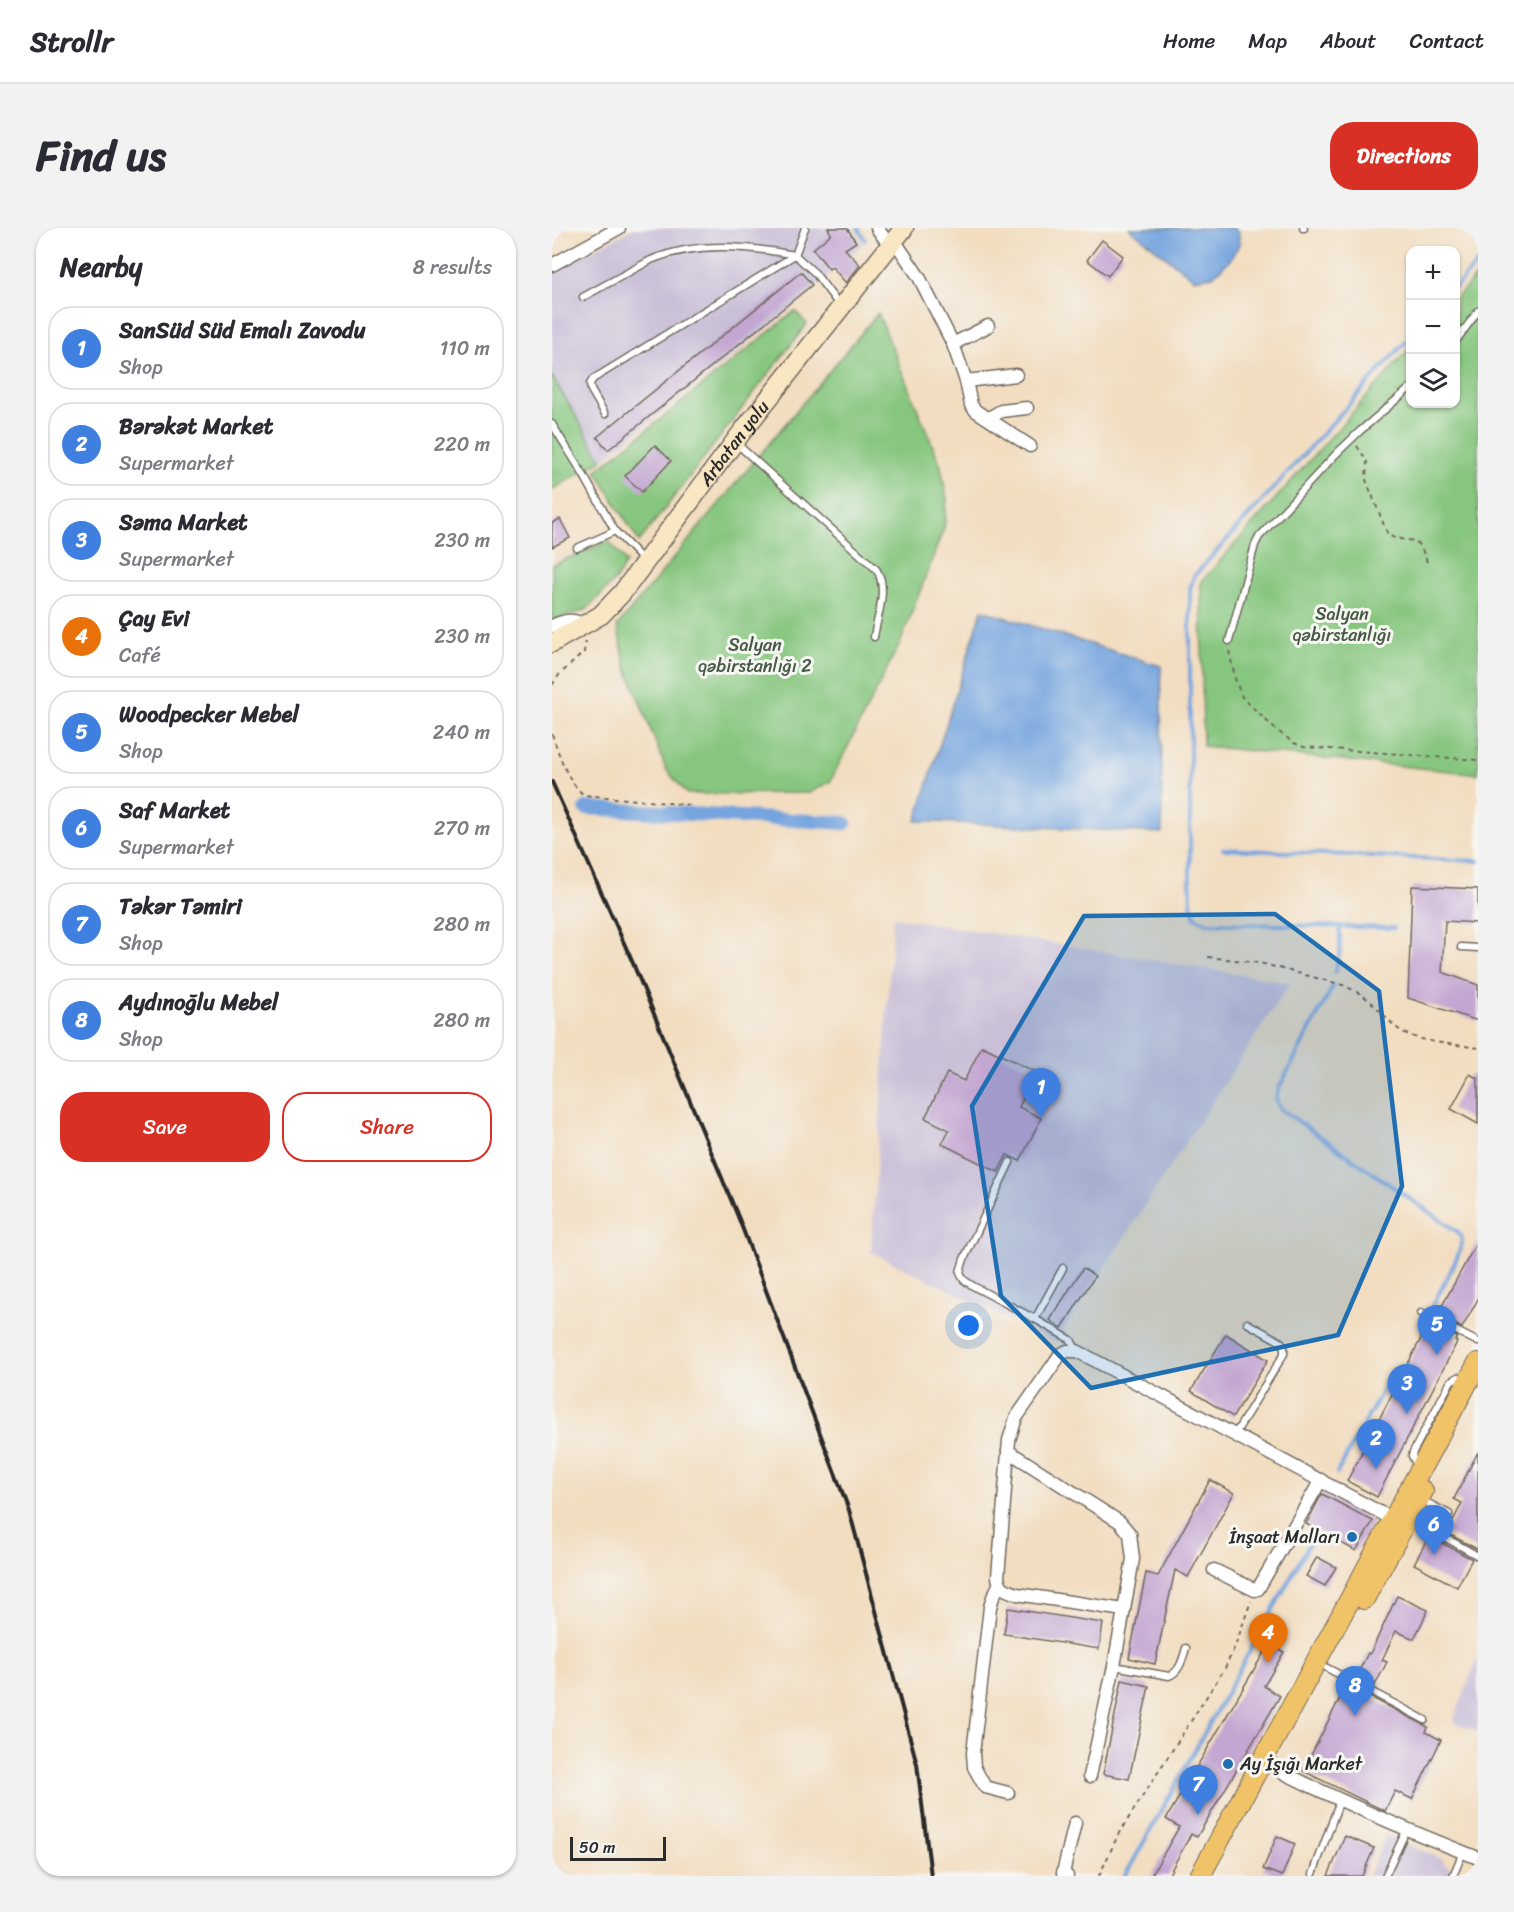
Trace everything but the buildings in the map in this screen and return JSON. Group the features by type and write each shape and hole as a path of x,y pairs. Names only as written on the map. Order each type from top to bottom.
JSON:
{"main road":[{"name":"Arbatan yolu","path":"552,643 584,626 611,606 735,442 896,238"},
{"path":"1200,1876 1327,1668 1402,1520 1419,1470 1475,1377"},
{"path":"1215,1876 1267,1764 1402,1520 1419,1498 1475,1377"}],"street":[{"path":"552,265 619,228"},
{"path":"877,228 896,238 920,276 953,344 966,381 971,405 976,411 1030,446"},
{"path":"953,344 988,326"},
{"path":"966,381 1016,375"},
{"path":"989,418 1001,411 1027,408"},
{"path":"552,626 575,621 584,626"},
{"path":"1008,1793 985,1787 975,1767 973,1753 990,1607 999,1585 1009,1440 1016,1418 1060,1355 1067,1350 1077,1350 1321,1480 1402,1520"},
{"path":"1008,1451 1120,1522 1130,1534 1133,1559 1090,1776"},
{"path":"1214,1570 1255,1590 1258,1589 1321,1480"},
{"path":"999,1585 1017,1594 1124,1610"},
{"path":"1267,1764 1340,1800 1478,1858"},
{"path":"1066,1876 1065,1864 1075,1823"}],"lane":[{"path":"605,414 591,390 590,384 593,379 795,255 805,228"},
{"path":"583,297 662,255 701,247 772,251 795,255 815,273 841,308"},
{"path":"1460,334 1478,311"},
{"path":"1229,641 1259,537 1352,439 1406,392"},
{"path":"552,424 615,531 624,543 646,562"},
{"path":"735,442 881,577 882,588 874,637"},
{"path":"577,548 615,531"},
{"path":"1461,947 1478,948"},
{"path":"1010,1162 960,1272 964,1280 973,1286 1071,1340 1077,1350"},
{"path":"1035,1319 1063,1268"},
{"path":"1421,1313 1478,1342"},
{"path":"1235,1434 1284,1354 1281,1342 1247,1323"},
{"path":"1419,1498 1449,1514"},
{"path":"1402,1520 1478,1556"},
{"path":"1113,1666 1169,1676 1175,1674 1179,1668 1186,1648"},
{"path":"1327,1668 1425,1719"},
{"path":"1313,1874 1340,1800"},
{"path":"1385,1876 1407,1829"},
{"path":"1453,1876 1463,1852"}],"path":[{"path":"1352,439 1367,461 1366,480 1388,535 1417,543 1421,546 1427,562"},
{"path":"552,685 559,675 584,652 586,640 584,626"},
{"path":"1229,641 1231,663 1242,697 1275,729 1294,743 1304,747 1478,760"},
{"path":"552,734 569,778 574,787 584,795 690,805"},
{"path":"1208,957 1260,963 1343,985 1355,990 1370,1001 1399,1030 1409,1035 1420,1039 1478,1048"},
{"path":"1099,1876 1119,1833 1225,1668 1255,1590"}],"highlighted area":[{"path":"1275,914 1379,991 1402,1186 1338,1335 1091,1388 1001,1296 972,1106 1084,916"}],"shaded area":[{"path":"634,228 852,228 862,244 802,300 602,460 552,376 552,272"},
{"path":"893,917 1290,983 1056,1342 871,1252"},
{"path":"1478,1656 1478,1731 1453,1722"},
{"path":"1386,1835 1444,1860 1443,1864 1472,1876 1368,1876"}],"green space":[{"name":"Salyan qəbirstanlığı","path":"1478,274 1478,774 1203,746 1201,582 1406,352 1406,408 1460,408 1460,294"},
{"path":"795,311 807,324 639,542 596,471"},
{"name":"Salyan qəbirstanlığı 2","path":"878,313 941,466 947,500 944,528 901,641 830,782 809,793 687,794 666,769 626,666 617,626"},
{"path":"552,376 602,460 552,490"},
{"path":"609,541 626,562 617,578 586,610 552,620 552,565"}],"water":[{"path":"1129,228 1233,228 1239,232 1239,245 1230,260 1213,276 1194,279"},
{"path":"982,610 1161,666 1162,833 916,821"}],"waterway":[{"path":"858,228 865,240"},
{"path":"1460,282 1478,262"},
{"path":"1394,928 1208,923 1195,917 1191,904 1190,878 1190,589 1194,576 1406,341"},
{"path":"586,808 845,823"},
{"path":"1223,849 1478,861"},
{"path":"1335,972 1340,951 1340,926"},
{"path":"1333,986 1279,1088 1277,1102 1282,1110 1462,1237 1459,1254 1432,1307"},
{"path":"1337,1473 1394,1370"},
{"path":"1125,1876 1312,1539"}],"railway":[{"path":"552,782 632,961 739,1219 849,1510 917,1764 931,1876"}],"place":[{"name":"SanSüd Süd Emalı Zavodu","path":"1041,1118"},
{"name":"Woodpecker Mebel","path":"1437,1355"},
{"name":"Səma Market","path":"1407,1414"},
{"name":"Bərəkət Market","path":"1376,1469"},
{"name":"İnşaat Malları","path":"1352,1537"},
{"name":"Saf Market","path":"1434,1555"},
{"name":"Çay Evi","path":"1268,1663"},
{"name":"Aydınoğlu Mebel","path":"1355,1716"},
{"name":"Ay İşığı Market","path":"1228,1764"},
{"name":"Təkər Təmiri","path":"1198,1815"}]}
